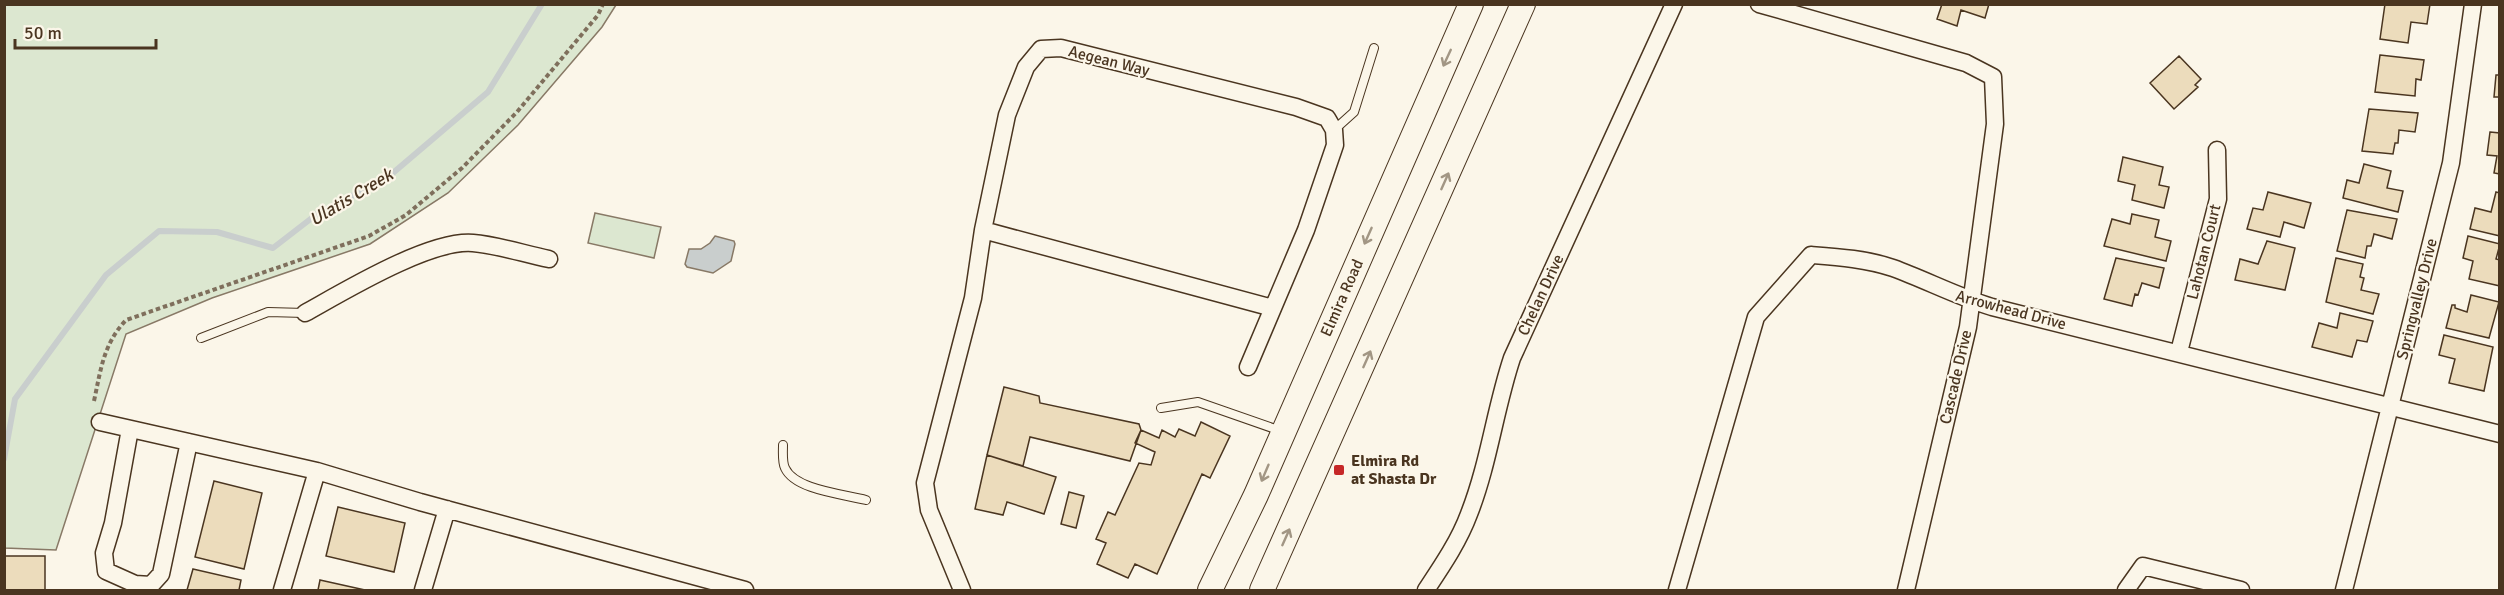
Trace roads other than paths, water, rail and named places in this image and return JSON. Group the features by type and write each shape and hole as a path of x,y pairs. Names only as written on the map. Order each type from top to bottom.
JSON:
{"main road":[{"name":"Elmira Road","path":"1210,591 1471,4"},
{"path":"1262,591 1523,4"}],"street":[{"name":"Chelan Drive","path":"1426,591 1451,552 1469,515 1484,470 1500,396 1512,358 1674,4"},
{"name":"Cascade Drive","path":"1760,4 1965,63 1994,77 1995,124 1968,327 1906,591"},
{"name":"Springvalley Drive","path":"2344,591 2451,163 2473,4"},
{"name":"Aegean Way","path":"962,591 929,510 925,483 972,298 983,230 1007,115 1026,67 1041,50 1061,48 1296,107 1327,118 1334,130"},
{"path":"1248,366 1306,230 1335,145 1334,130"},
{"name":"Lahotan Court","path":"2179,352 2218,199 2217,150"},
{"path":"983,230 1273,308"},
{"path":"305,313 376,274 446,246 471,243 549,259"},
{"name":"Arrowhead Drive","path":"1677,591 1756,317 1811,255 1850,258 1892,268 1970,301 2499,434"},
{"path":"100,422 318,471 745,591"},
{"path":"130,429 113,523 104,554 105,570 135,584 151,585 161,574 189,442"},
{"path":"282,591 318,471"},
{"path":"423,591 447,509"},
{"path":"2126,591 2143,566 2241,591"}],"lane":[{"path":"1334,130 1354,112 1374,48"},
{"path":"201,338 268,312 305,313"},
{"path":"1161,408 1198,402 1283,431"},
{"path":"783,445 784,466 790,477 803,485 866,500"}],"waterway":[{"name":"Ulatis Creek","path":"4,459 15,399 106,275 159,231 217,232 273,248 317,214 387,178 488,92 542,4"}],"place":[{"name":"Elmira Rd at Shasta Dr","path":"1339,470"}]}
